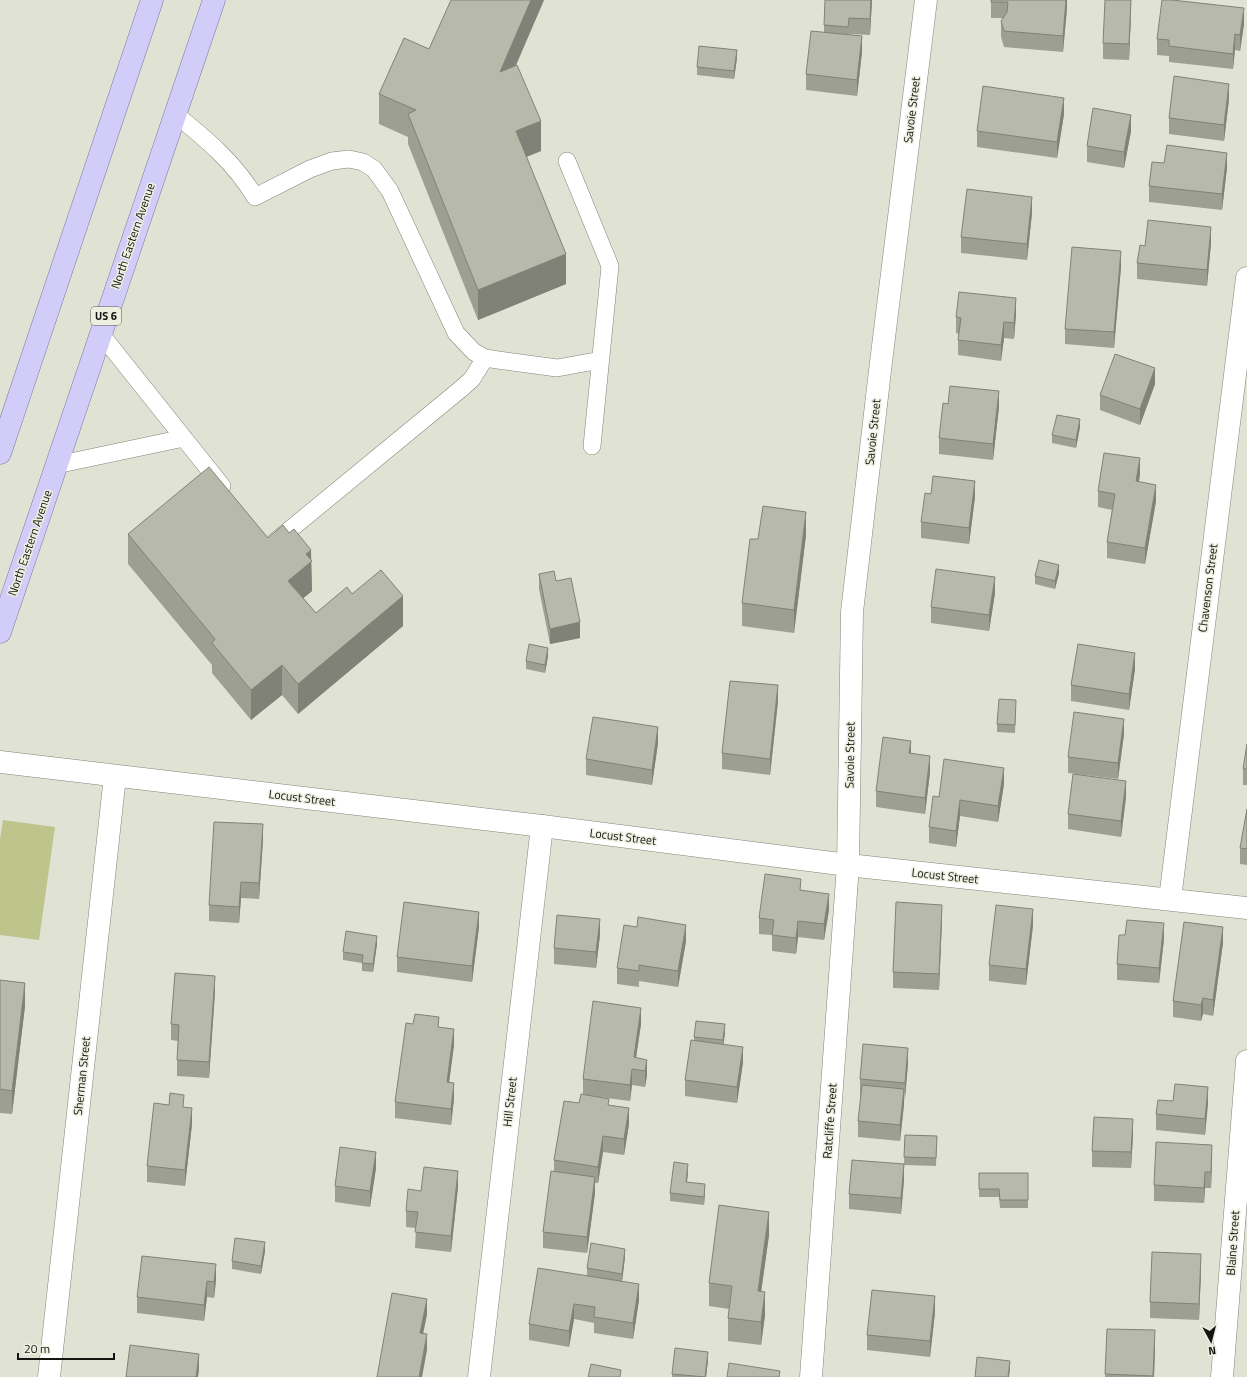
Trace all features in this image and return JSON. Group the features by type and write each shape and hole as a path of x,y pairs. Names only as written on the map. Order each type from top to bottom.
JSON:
{"main road":[{"path":"0,453 152,0"},
{"name":"North Eastern Avenue","path":"0,632 174,114 214,0"}],"street":[{"name":"Savoie Street","path":"848,866 852,612 926,0"},
{"name":"Chavenson Street","path":"1170,899 1247,278"},
{"name":"Locust Street","path":"0,762 542,826 848,866 1247,908"},
{"name":"Sherman Street","path":"49,1377 115,776"},
{"name":"Hill Street","path":"479,1377 542,826"},
{"name":"Ratcliffe Street","path":"811,1377 848,866"},
{"name":"Blaine Street","path":"1222,1377 1247,1061"}],"lane":[{"path":"174,114 201,135 229,162 244,178 255,197 296,175 332,161 349,159 363,162 374,169 390,191 456,333 464,343 485,358 557,368 601,360"},
{"path":"567,162 610,266 592,446"},
{"path":"100,333 231,498"},
{"path":"260,534 269,546 462,388 472,379 485,358"},
{"path":"56,465 184,438"}],"green space":[{"path":"3,820 55,827 39,940 0,935 0,839"}],"building":[{"path":"451,0 531,0 500,72 517,65 541,121 516,131 566,254 478,290 408,114 416,110 379,94 404,38 429,49"},
{"path":"825,0 871,0 870,19 849,18 848,27 824,25"},
{"path":"991,0 1066,0 1063,36 1004,31 1001,21 1007,12 1008,2 991,2"},
{"path":"1105,0 1131,0 1129,44 1103,43"},
{"path":"1162,0 1244,8 1240,35 1235,34 1233,54 1169,46 1169,40 1157,39"},
{"path":"811,31 862,36 857,80 806,74"},
{"path":"699,46 737,50 734,71 697,67"},
{"path":"1174,76 1229,84 1224,125 1169,118"},
{"path":"983,86 1064,98 1057,142 977,131"},
{"path":"1093,108 1131,115 1124,152 1087,146"},
{"path":"1167,145 1227,153 1222,194 1149,186 1152,162 1164,163"},
{"path":"967,189 1032,197 1027,244 961,237"},
{"path":"1148,220 1211,227 1207,270 1137,263 1140,245 1145,246"},
{"path":"1072,247 1121,251 1114,332 1065,329"},
{"path":"959,292 1016,298 1014,323 1004,322 1001,345 958,340 961,318 956,317"},
{"path":"1115,354 1155,368 1140,409 1100,395"},
{"path":"950,386 999,391 993,444 939,438 943,403 948,404"},
{"path":"1057,415 1080,419 1076,440 1052,435"},
{"path":"1104,453 1140,458 1136,481 1156,485 1145,548 1107,542 1115,494 1098,491"},
{"path":"209,467 268,538 283,525 289,533 294,529 311,550 306,554 312,561 288,581 316,613 347,587 352,594 381,570 403,596 298,684 282,665 251,690 212,643 215,639 128,534"},
{"path":"933,476 975,481 969,528 921,522 925,493 931,494"},
{"path":"763,506 806,512 794,610 742,603 750,539 758,539"},
{"path":"1039,560 1059,565 1055,581 1035,576"},
{"path":"936,569 995,577 989,615 931,607"},
{"path":"554,571 556,581 571,578 580,622 550,629 539,574"},
{"path":"529,644 548,648 545,665 526,661"},
{"path":"1078,644 1135,653 1129,694 1071,685"},
{"path":"730,681 778,685 770,759 722,753"},
{"path":"999,699 1016,700 1015,725 997,724"},
{"path":"1074,712 1124,719 1118,763 1068,757"},
{"path":"593,717 658,727 652,770 586,759"},
{"path":"883,737 911,741 909,753 930,756 925,798 876,791"},
{"path":"1247,744 1247,769 1243,769"},
{"path":"944,759 1004,768 998,806 960,800 956,831 929,827 933,796 939,797"},
{"path":"1073,774 1126,781 1121,821 1068,814"},
{"path":"1247,809 1247,849 1240,848"},
{"path":"214,822 263,824 259,883 241,882 239,907 209,905"},
{"path":"765,874 801,879 800,890 829,894 824,924 798,921 796,938 772,935 774,920 759,918"},
{"path":"404,902 479,912 472,966 397,957"},
{"path":"896,902 942,905 939,974 893,972"},
{"path":"996,905 1033,909 1026,969 989,965"},
{"path":"557,915 600,919 596,952 554,948"},
{"path":"638,917 686,925 678,971 639,965 639,971 617,968 624,925 637,927"},
{"path":"1127,920 1164,923 1159,968 1117,964 1119,935 1125,935"},
{"path":"1184,922 1223,927 1213,1000 1203,998 1201,1005 1173,1001"},
{"path":"346,931 377,936 373,964 362,963 363,955 343,952"},
{"path":"175,973 215,976 209,1062 177,1060 179,1025 171,1024"},
{"path":"0,980 25,983 12,1091 0,1089"},
{"path":"593,1001 641,1008 634,1057 647,1060 645,1071 632,1069 630,1085 583,1079"},
{"path":"415,1014 439,1017 438,1027 454,1029 447,1082 454,1083 451,1109 395,1102 406,1023 413,1024"},
{"path":"696,1021 725,1024 723,1040 694,1037"},
{"path":"691,1040 743,1047 737,1087 685,1080"},
{"path":"863,1044 908,1048 905,1083 860,1079"},
{"path":"1175,1084 1208,1087 1205,1119 1156,1114 1158,1100 1173,1101"},
{"path":"862,1085 904,1089 900,1125 858,1121"},
{"path":"170,1093 184,1095 183,1107 192,1108 185,1170 147,1166 154,1103 169,1105"},
{"path":"581,1094 609,1099 608,1105 629,1108 624,1139 603,1136 598,1167 554,1160 564,1101 579,1103"},
{"path":"1094,1117 1133,1119 1131,1152 1092,1151"},
{"path":"905,1135 937,1136 936,1158 904,1157"},
{"path":"1156,1142 1212,1145 1211,1172 1205,1172 1204,1188 1154,1185"},
{"path":"340,1147 376,1152 370,1191 335,1186"},
{"path":"852,1160 904,1164 901,1198 849,1194"},
{"path":"674,1162 688,1164 686,1182 705,1184 704,1197 670,1193"},
{"path":"424,1167 458,1171 451,1236 415,1232 418,1212 406,1211 408,1189 421,1191"},
{"path":"551,1171 595,1177 587,1237 543,1232"},
{"path":"979,1173 1028,1173 1028,1200 1000,1200 999,1189 979,1189"},
{"path":"719,1205 769,1212 758,1291 765,1292 761,1322 728,1318 732,1286 709,1283"},
{"path":"235,1238 265,1242 261,1266 232,1261"},
{"path":"591,1243 625,1249 622,1274 587,1268"},
{"path":"1152,1252 1201,1254 1199,1304 1150,1302"},
{"path":"142,1256 216,1264 214,1282 207,1281 204,1305 137,1297"},
{"path":"538,1268 639,1284 633,1323 594,1317 595,1307 574,1304 569,1331 529,1324"},
{"path":"872,1290 935,1296 930,1341 867,1335"},
{"path":"392,1293 427,1299 420,1333 427,1334 419,1377 377,1377"},
{"path":"1107,1329 1155,1330 1153,1376 1105,1374"},
{"path":"130,1345 199,1354 196,1377 126,1377"},
{"path":"675,1348 708,1352 705,1377 672,1374"},
{"path":"977,1357 1010,1361 1008,1377 975,1377"},
{"path":"729,1363 780,1371 779,1377 727,1377"},
{"path":"591,1364 621,1370 620,1377 588,1377"}]}
